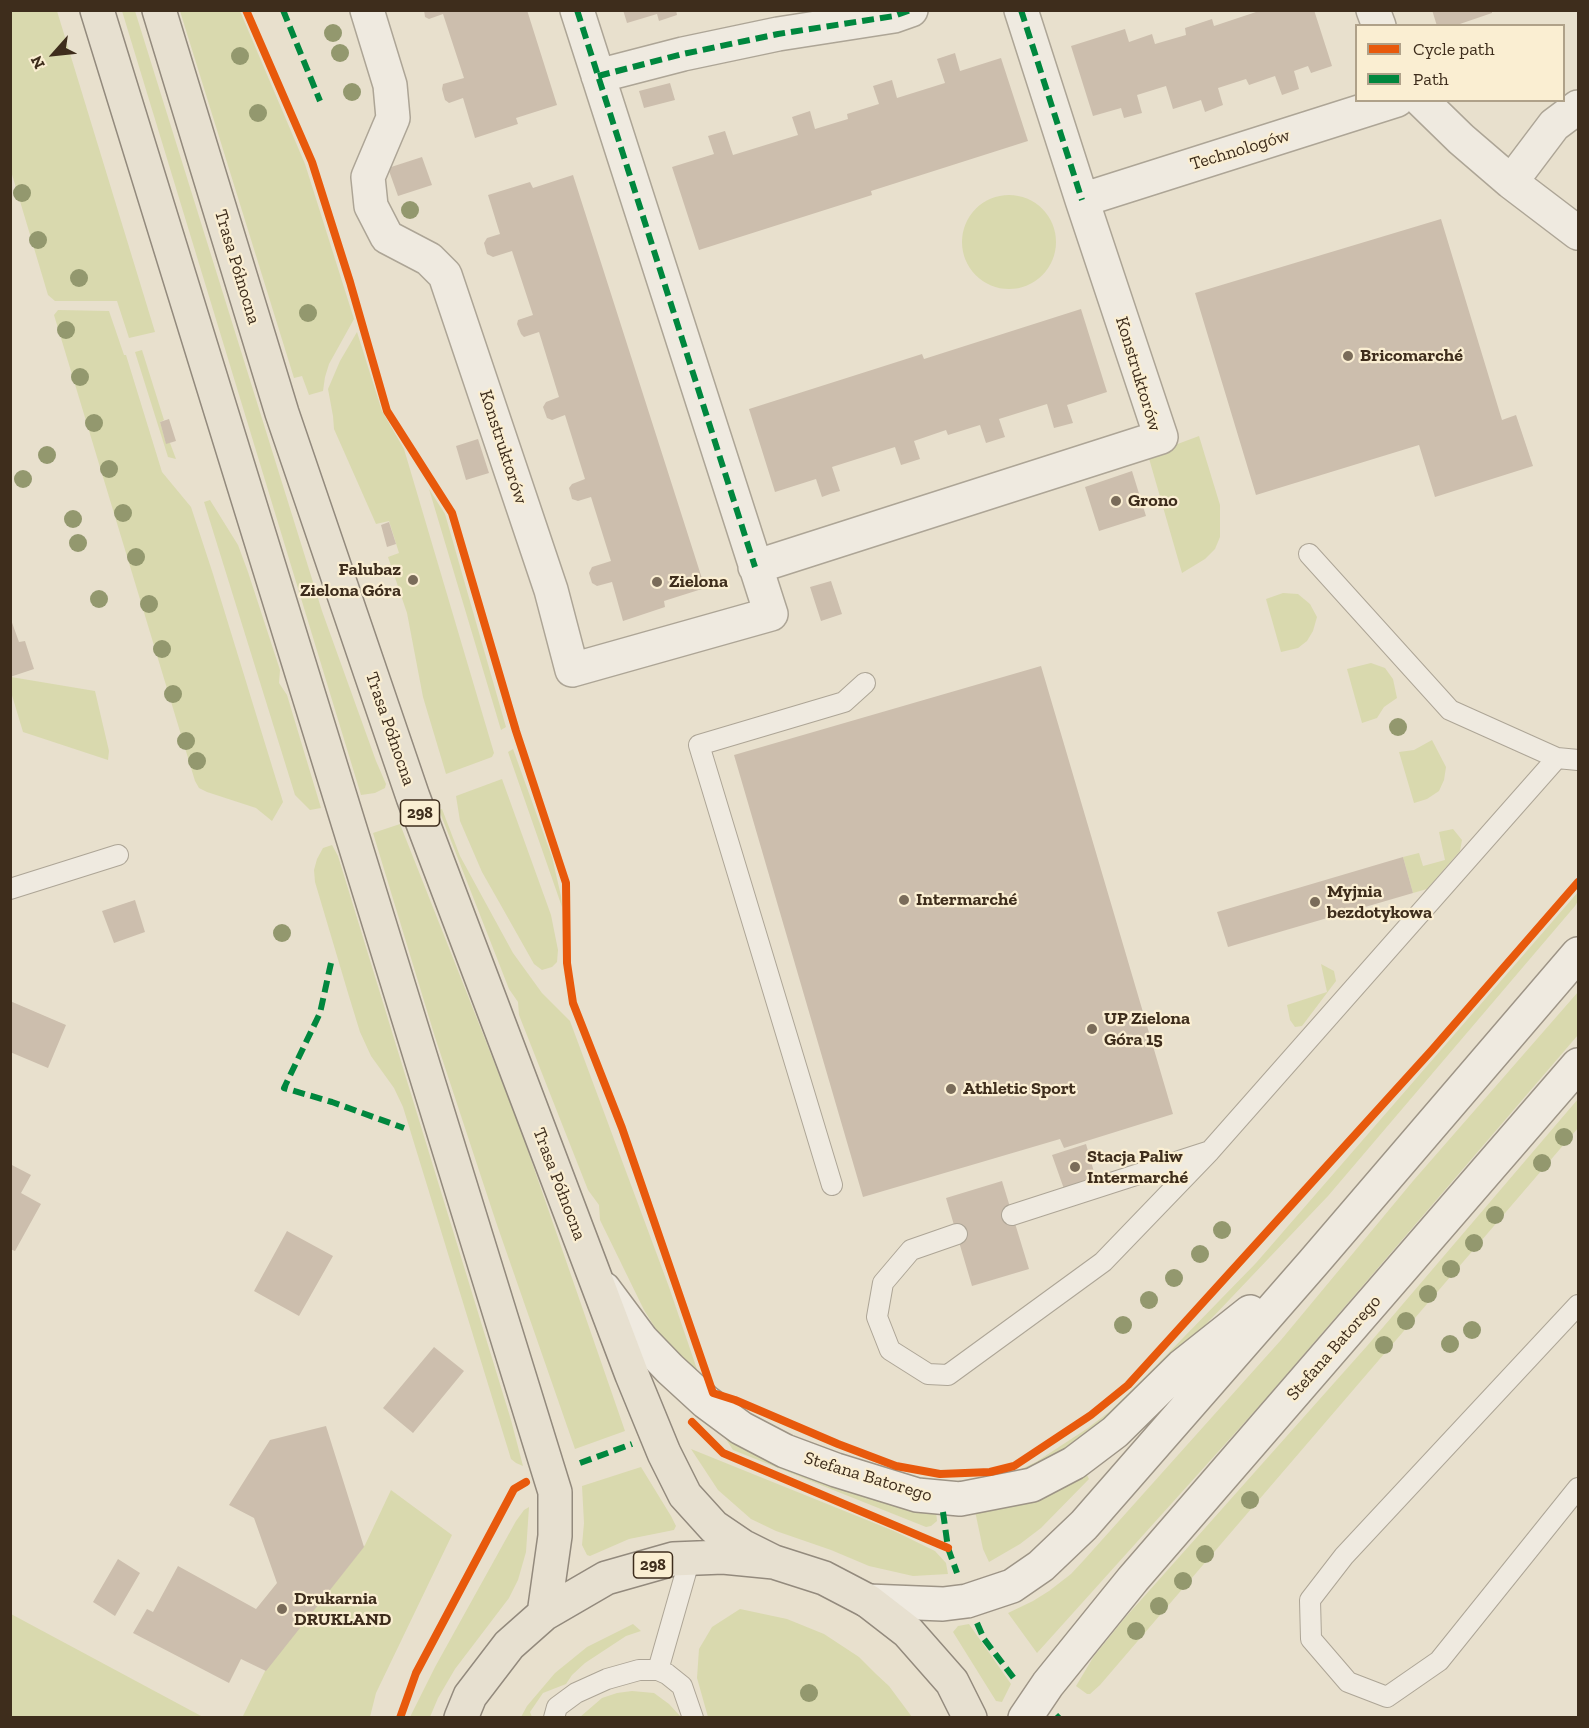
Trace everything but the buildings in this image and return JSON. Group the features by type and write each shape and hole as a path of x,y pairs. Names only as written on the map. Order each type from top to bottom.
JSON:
{"main road":[{"path":"98,10 555,1492 555,1536 544,1614"},
{"name":"Trasa Północna","path":"159,10 282,413 410,786 656,1435 685,1495 714,1527 742,1546 774,1562"},
{"name":"298","path":"461,1718 470,1696 509,1645 544,1614 606,1578 673,1559 723,1557 774,1562 824,1578 868,1600 908,1632 952,1683 970,1718"}],"street":[{"name":"Konstruktorów","path":"367,10 390,85 393,118 368,177 371,206 387,237 429,260 445,275 550,590 572,670 771,614 577,10"},
{"path":"598,75 778,34 894,16 911,10"},
{"name":"Konstruktorów","path":"755,567 1161,437 1022,10"},
{"name":"Technologów","path":"1082,200 1391,102"},
{"path":"1423,102 1461,139 1511,182 1578,233"},
{"path":"1511,182 1554,125 1578,107"},
{"name":"Stefana Batorego","path":"868,1600 943,1604 967,1600 1012,1586 1041,1566 1084,1525 1578,954"},
{"name":"Stefana Batorego","path":"1025,1718 1037,1698 1133,1579 1578,1065"},
{"name":"Stefana Batorego","path":"594,1276 642,1340 670,1369 714,1408 741,1428 784,1451 858,1477 917,1495 960,1499 1032,1485 1074,1463 1115,1432 1182,1366 1313,1263"}],"lane":[{"path":"1309,554 1450,710 1557,758 1578,760"},
{"path":"832,1185 699,745 844,702 865,684"},
{"path":"957,1234 911,1250 883,1283 877,1317 890,1350 928,1374 948,1375 1103,1262 1210,1151 1557,758"},
{"path":"10,889 118,855"},
{"path":"1012,1215 1210,1151"},
{"path":"1578,1305 1344,1556 1310,1600 1311,1639 1348,1682 1387,1697 1439,1661 1578,1488"},
{"path":"658,1670 690,1558"},
{"path":"554,1718 557,1707 576,1693 607,1679 639,1670 658,1670 682,1686 693,1718"}],"green space":[{"path":"11,10 57,11 155,332 129,338 117,301 55,301 48,295 11,171"},
{"path":"122,11 135,11 322,611 386,784 385,788 375,793 361,795"},
{"path":"180,11 240,11 305,164 354,319 329,364 323,391 309,395 302,376 294,378"},
{"path":"1009,195 1027,199 1042,209 1052,224 1056,242 1052,260 1042,275 1027,285 1009,289 991,285 976,275 966,260 962,242 966,224 976,209 991,199"},
{"path":"58,310 109,311 124,355 126,355 162,472 191,507 213,574 283,802 272,821 256,808 199,788 195,781 54,315"},
{"path":"357,332 382,411 404,449 494,753 492,757 446,774 423,697 407,613 388,557 399,553 389,521 376,524 334,429 328,389 340,361"},
{"path":"142,350 164,420 160,422 166,443 170,443 176,459 168,457 135,352"},
{"path":"1199,436 1220,505 1220,537 1215,549 1205,559 1182,573 1148,455"},
{"path":"429,489 445,514 506,727 501,730"},
{"path":"210,500 238,545 248,572 280,670 279,683 287,695 321,808 310,810 295,795 204,502"},
{"path":"1283,593 1298,594 1310,604 1317,617 1307,641 1298,648 1281,652 1266,599"},
{"path":"1371,663 1385,668 1393,679 1397,698 1384,707 1377,718 1362,723 1347,669"},
{"path":"11,677 95,691 109,751 108,760 23,732 11,692"},
{"path":"1432,740 1446,767 1444,780 1439,791 1427,799 1414,803 1399,752 1414,750"},
{"path":"513,749 552,857 562,907 508,752"},
{"path":"502,779 551,915 558,950 557,962 552,967 542,970 534,964 482,872 460,821 456,796"},
{"path":"442,809 460,856 513,953 542,993 570,1021 669,1287 703,1387 672,1355 644,1310 600,1220 599,1205 588,1190 519,1015 518,1002 509,989 439,810"},
{"path":"400,824 519,1125 625,1431 575,1449 435,1037 373,833"},
{"path":"1453,829 1462,840 1460,851 1427,889 1413,893 1403,857 1419,853 1423,866 1445,860 1439,832"},
{"path":"332,845 338,856 511,1420 523,1466 511,1459 403,1107 394,1088 371,1056 360,1032 348,993 315,882 314,870 317,859 323,848"},
{"path":"1578,892 1578,901 1575,906 1328,1196 1133,1401 1056,1463 974,1488 973,1479 1017,1471 1036,1462 1109,1412 1146,1376 1256,1263"},
{"path":"1321,964 1334,971 1336,981 1302,1026 1295,1027 1290,1020 1287,1005 1327,992"},
{"path":"1578,992 1578,1035 1262,1403 1037,1653 1008,1613 1049,1591 1071,1574 1084,1560 1281,1340 1413,1181"},
{"path":"1578,1099 1578,1128 1100,1685 1090,1694 1076,1686 1094,1656 1124,1619 1367,1346"},
{"path":"722,1433 936,1511 937,1521 926,1527 733,1450"},
{"path":"691,1449 894,1531 935,1551 946,1563 948,1574 913,1576 869,1566 776,1531 751,1519 718,1490"},
{"path":"641,1467 671,1516 676,1526 674,1530 629,1539 590,1556 587,1555 582,1545 584,1523 582,1486"},
{"path":"1087,1475 1089,1479 1041,1528 1020,1544 989,1562 983,1549 975,1511 1064,1486"},
{"path":"391,1490 452,1535 376,1693 370,1717 242,1718 266,1669 365,1545"},
{"path":"529,1507 526,1552 518,1580 509,1598 455,1669 430,1717 410,1717 516,1521"},
{"path":"740,1609 787,1619 824,1634 859,1657 889,1686 912,1717 708,1717 697,1678 699,1649 712,1627"},
{"path":"11,1614 203,1717 11,1717"},
{"path":"633,1624 641,1631 626,1636 585,1663 566,1684 543,1693 530,1712 532,1717 521,1717 527,1706 555,1673 587,1647"},
{"path":"969,1624 1011,1684 1002,1702 996,1701 953,1632 958,1626"},
{"path":"632,1691 654,1693 681,1717 580,1717 602,1698"}],"marked path":[{"path":"283,10 320,101"},
{"path":"577,10 755,567"},
{"path":"598,76 683,54 778,34 894,16 911,10"},
{"path":"1021,10 1082,200"},
{"path":"331,963 320,1013 284,1088 332,1102 404,1128"},
{"path":"580,1463 632,1444"},
{"path":"943,1512 948,1548 957,1573"},
{"path":"977,1623 984,1639 1016,1681"},
{"path":"1056,1715 1059,1718"}],"cycle path":[{"path":"246,10 312,162 387,411 452,513 516,731 566,883 567,963 573,1003 622,1128 713,1393 896,1466 940,1474 990,1472 1014,1466 1091,1415 1128,1385 1432,1050 1578,882"},
{"path":"692,1422 723,1453 948,1548"},
{"path":"400,1718 416,1673 514,1489 526,1482"}],"place":[{"name":"Bricomarché","path":"1348,356"},
{"name":"Grono","path":"1116,501"},
{"name":"Falubaz Zielona Góra","path":"413,580"},
{"name":"Zielona","path":"657,582"},
{"name":"Intermarché","path":"904,900"},
{"name":"Myjnia bezdotykowa","path":"1315,902"},
{"name":"UP Zielona Góra 15","path":"1092,1029"},
{"name":"Athletic Sport","path":"951,1089"},
{"name":"Stacja Paliw Intermarché","path":"1075,1167"},
{"name":"Drukarnia DRUKLAND","path":"282,1609"}]}
